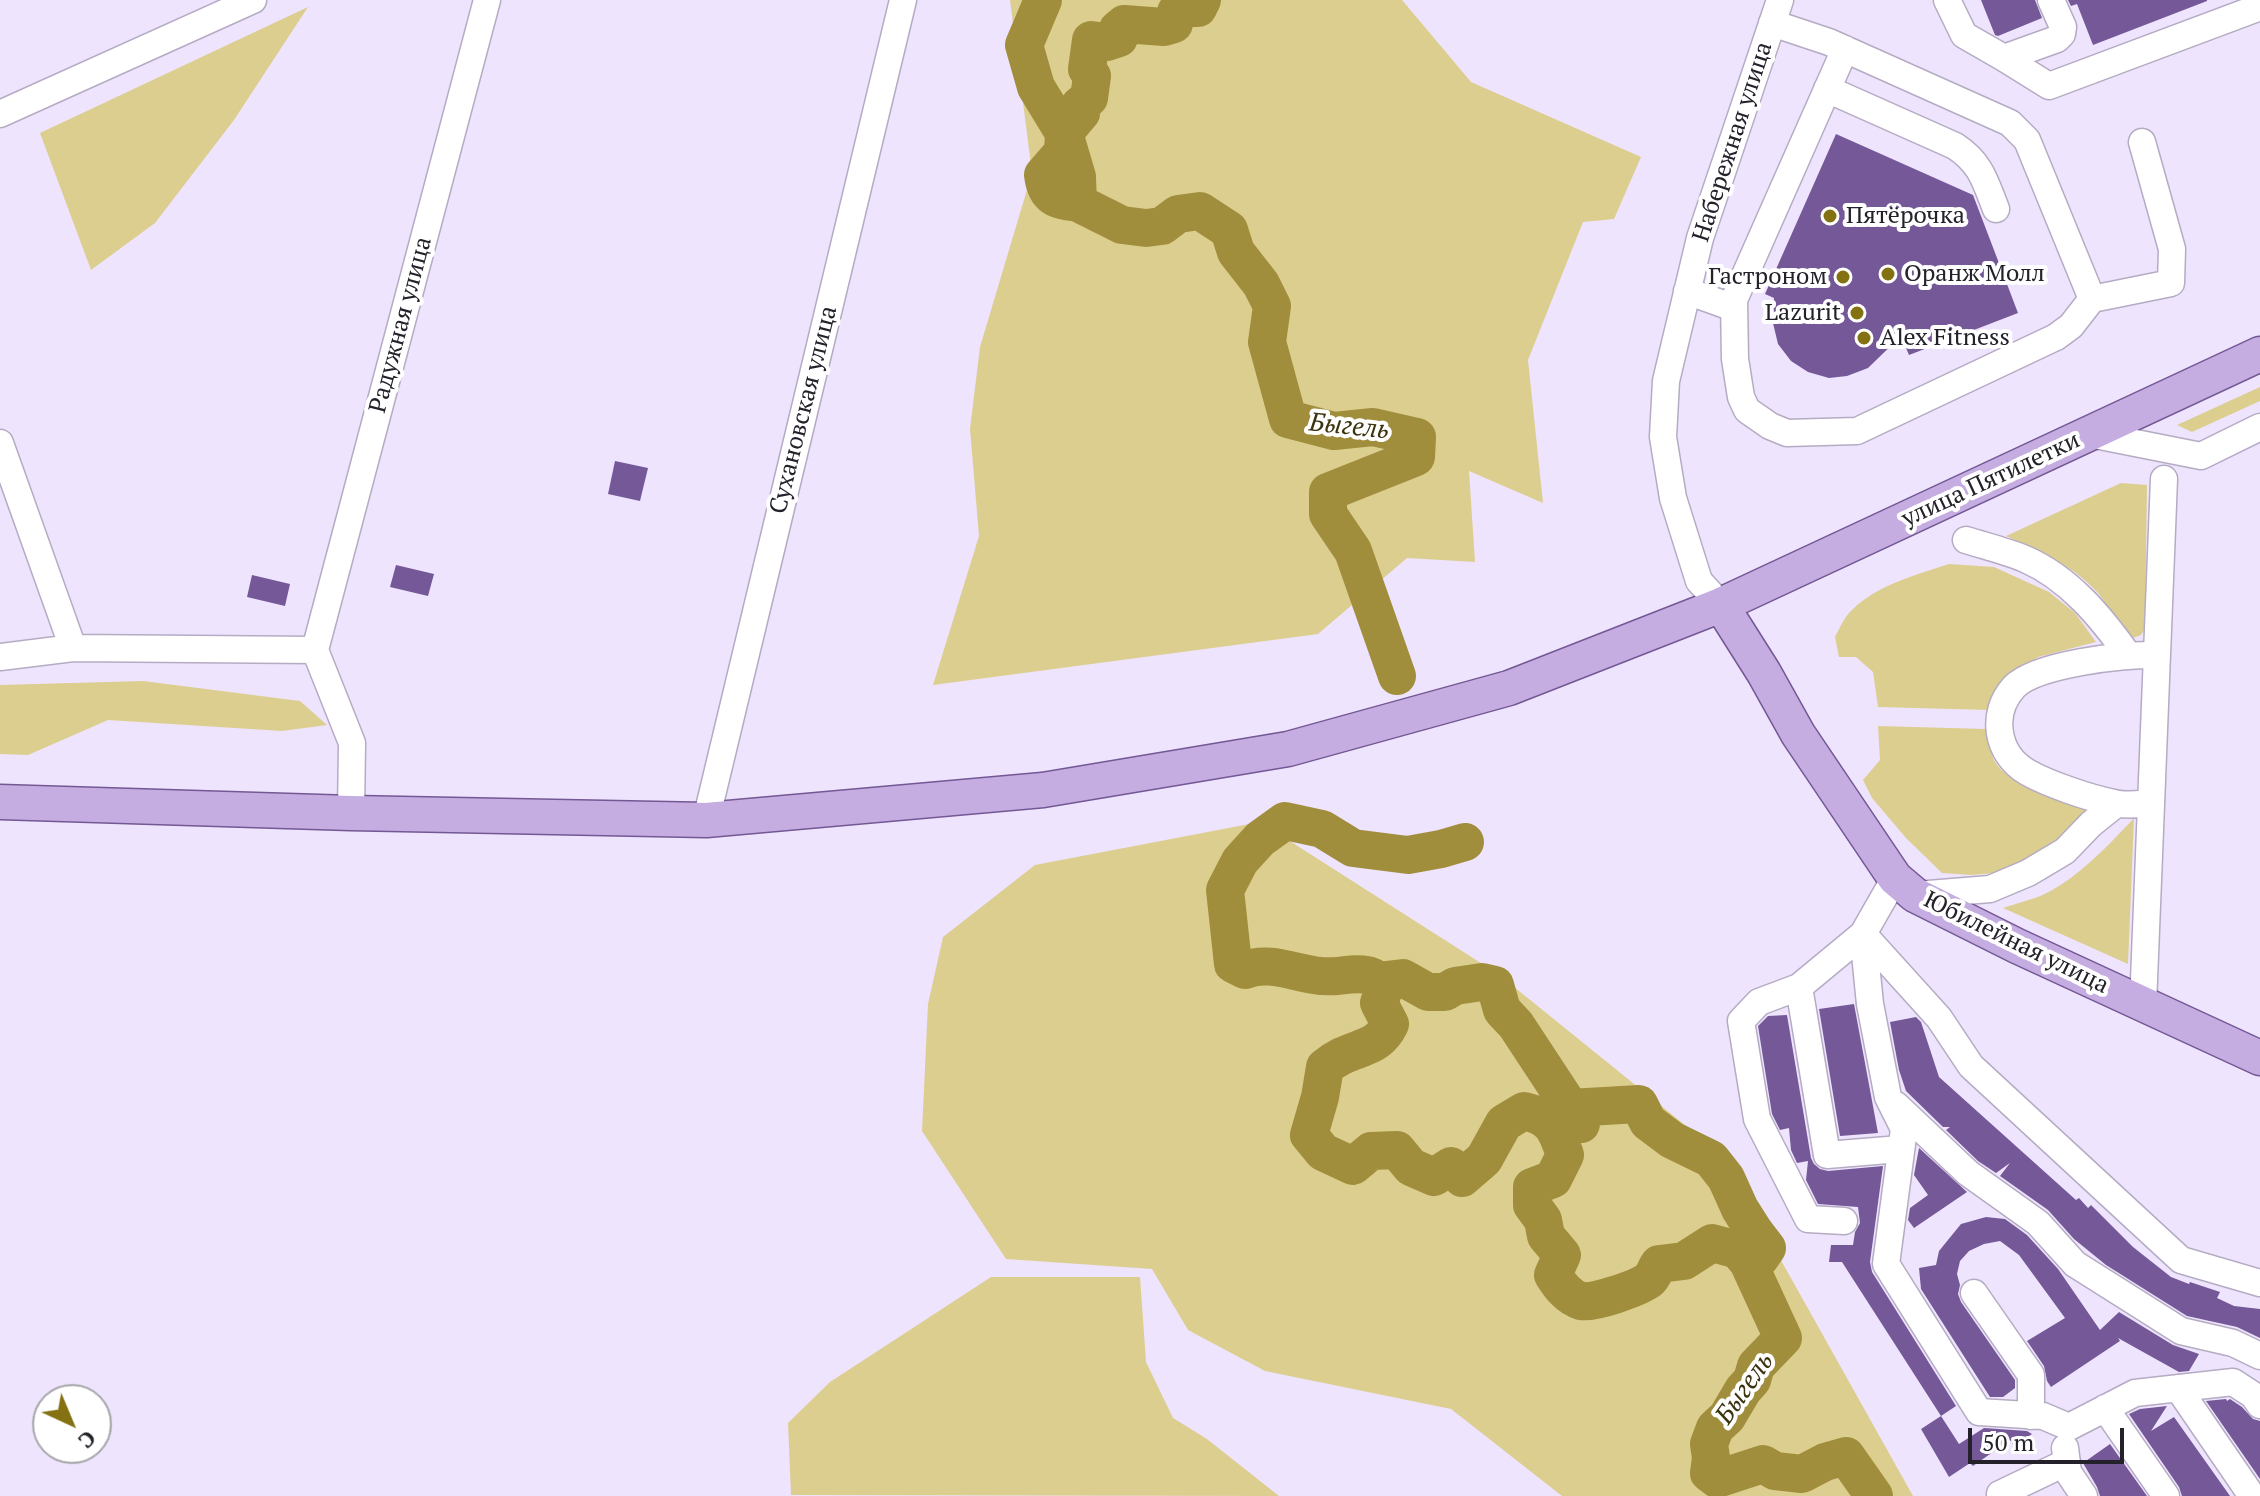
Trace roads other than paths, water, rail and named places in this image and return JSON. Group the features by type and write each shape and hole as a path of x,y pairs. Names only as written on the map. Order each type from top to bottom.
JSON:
{"main road":[{"name":"улица Пятилетки","path":"0,802 706,820 1043,790 1288,749 1509,688 1721,605 2260,354"},
{"name":"Юбилейная улица","path":"1721,605 1798,734 1905,886 2017,946 2260,1058"}],"street":[{"path":"0,114 253,0"},
{"name":"Радужная улица","path":"315,650 487,0"},
{"name":"Сухановская улица","path":"706,820 903,0"},
{"path":"1947,0 1964,35 2049,86 2260,7"},
{"path":"2004,58 2057,39 2062,34 2063,27 2051,0"},
{"path":"1776,12 1845,49 2010,123 2027,140 2092,299"},
{"name":"Набережная улица","path":"1721,605 1699,581 1673,498 1663,437 1666,381 1700,238 1776,12"},
{"path":"1845,49 1734,300 1735,359 1741,397 1747,410 1758,419 1787,433 1857,431 2056,337 2071,326 2092,299 2171,283 2172,249 2142,142"},
{"path":"1827,89 1965,153 1981,170 1996,209"},
{"path":"1687,291 1734,308"},
{"path":"2090,434 2201,456 2260,427"},
{"path":"0,443 73,648"},
{"path":"2143,1005 2164,479"},
{"path":"1966,540 2025,559 2056,577 2082,599 2128,655"},
{"path":"0,657 73,648 315,650 352,743 351,813"},
{"path":"2151,803 2116,804 2024,771 2007,752 1997,723 2002,707 2015,686 2047,669 2128,655 2156,655"},
{"path":"1844,1221 1808,1219 1757,1119 1741,1021 1759,1002 1799,987 1863,934 1905,886 1990,889 2028,873 2065,851 2116,804"},
{"path":"1863,934 1870,1004 1888,1097 1904,1129 1886,1264 1979,1412 2043,1416 2069,1427 2135,1393 2233,1382 2253,1395 2260,1405"},
{"path":"1863,934 1939,1018 1971,1066 2181,1260 2260,1283"},
{"path":"1799,987 1827,1155 1900,1149"},
{"path":"1888,1097 1968,1173 2038,1223 2075,1264 2181,1331 2233,1343 2260,1356"},
{"path":"1974,1293 2031,1375 2031,1416"},
{"path":"2178,1388 2252,1496"},
{"path":"2105,1408 2166,1496"},
{"path":"2063,1425 2068,1472 2084,1496"},
{"path":"2001,1496 2067,1462"}],"waterway":[{"name":"Быгель","path":"1043,0 1024,45 1036,87 1064,133 1077,177 1078,203 1122,225 1162,226 1178,214 1200,211 1229,230 1236,252 1261,284 1272,306 1267,342 1288,419 1334,431 1373,427 1417,437 1416,457 1328,492 1328,514 1353,551 1397,676"},
{"name":"Быгель","path":"1078,203 1050,194 1043,175 1063,152 1064,133 1081,113 1080,105 1089,98 1092,76 1087,69 1091,40 1107,42 1119,38 1118,29 1124,24 1164,27 1174,24 1176,12 1198,8 1202,0"},
{"name":"Быгель","path":"1465,842 1408,855 1353,848 1322,829 1285,821 1260,839 1240,861 1225,890 1233,964 1245,970 1264,966 1321,976 1366,975 1375,979 1383,992 1379,1003 1390,1024 1386,1032 1376,1042 1325,1067 1309,1135 1323,1152 1353,1166 1371,1151 1397,1150 1411,1167 1434,1177 1451,1166 1462,1178 1484,1159 1504,1123 1524,1111 1541,1117 1556,1131 1565,1155 1553,1179 1532,1187 1532,1205 1543,1220 1546,1236 1562,1255 1553,1275 1572,1297 1587,1301 1626,1291 1649,1280 1659,1264 1684,1261 1712,1243 1738,1250 1748,1262 1783,1338 1756,1366 1752,1380 1727,1417 1715,1428 1709,1444 1709,1473 1717,1479 1763,1464 1775,1471 1802,1474 1846,1456 1874,1496"},
{"name":"Быгель","path":"1377,981 1403,978 1428,992 1445,992 1455,986 1482,982 1495,985 1502,1010 1516,1025 1581,1124 1579,1121"},
{"name":"Быгель","path":"1570,1108 1639,1104 1648,1122 1672,1140 1711,1159 1726,1178 1740,1209 1767,1248 1760,1258 1748,1262"}],"place":[{"name":"Пятёрочка","path":"1830,216"},
{"name":"Оранж Молл","path":"1888,274"},
{"name":"Гастроном","path":"1843,277"},
{"name":"Lazurit","path":"1857,313"},
{"name":"Alex Fitness","path":"1864,338"}]}
